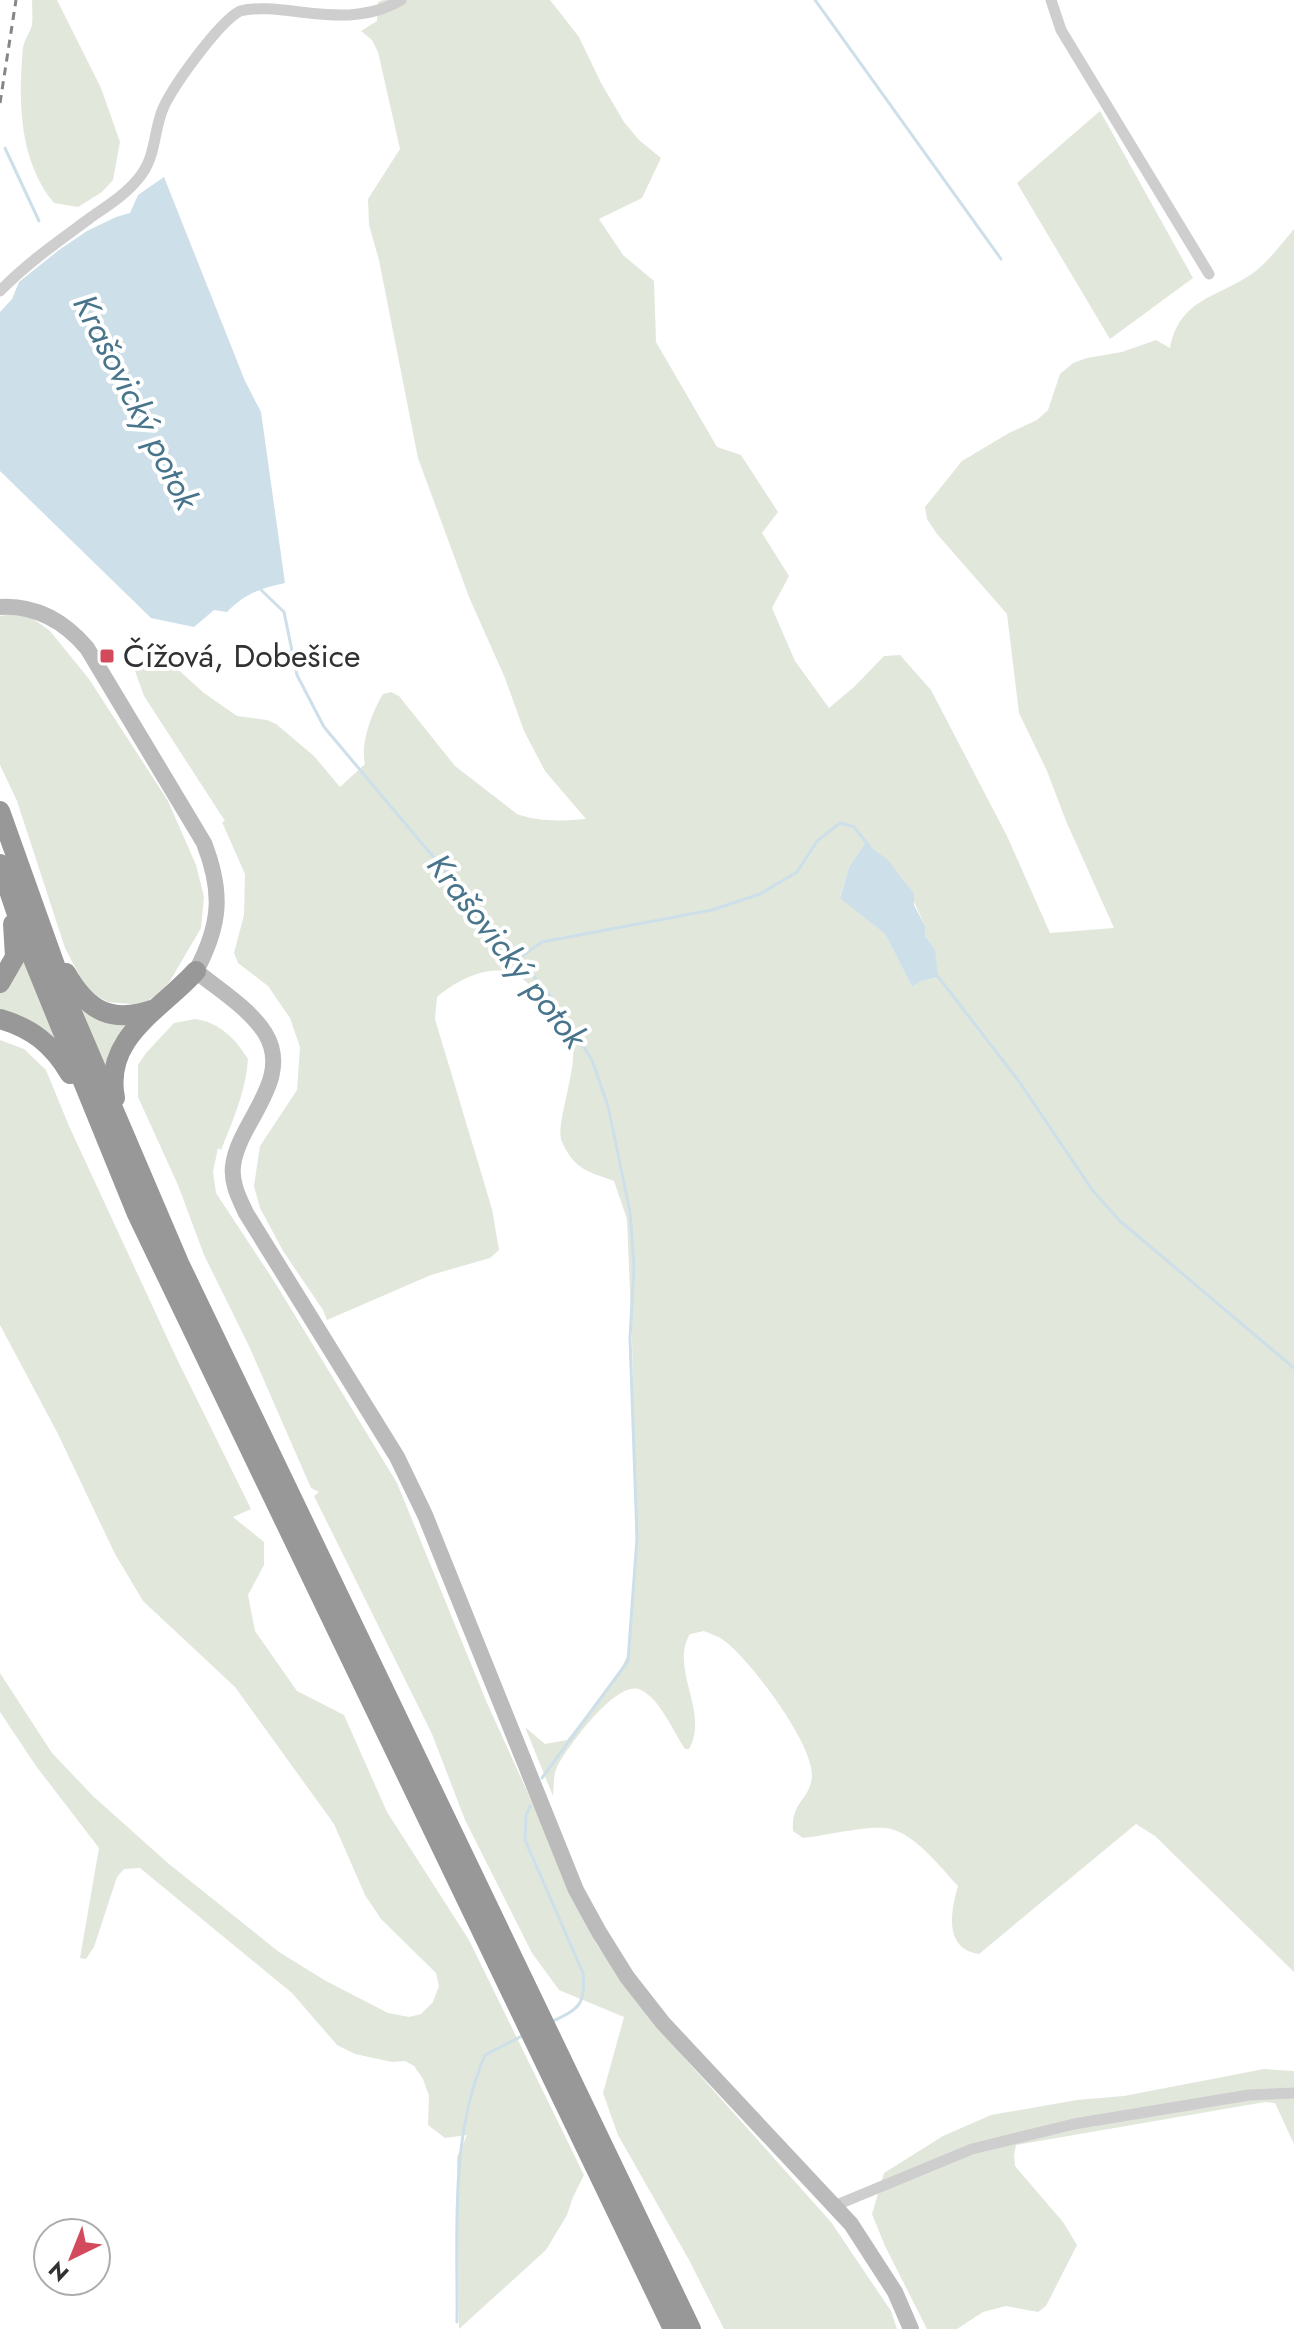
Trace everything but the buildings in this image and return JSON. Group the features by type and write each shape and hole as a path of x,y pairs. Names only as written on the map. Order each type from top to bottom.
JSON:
{"highway":[{"path":"0,811 71,1010 122,1134 179,1263 533,2021"},
{"path":"0,864 27,944 101,1128 137,1214 221,1395 544,2043 691,2329"},
{"path":"0,983 15,957 9,892"},
{"path":"43,933 76,990 94,1008 126,1016 155,1009"},
{"path":"122,1134 112,1082 114,1063 125,1042 196,971"},
{"path":"0,1019 36,1034 53,1049 101,1128"},
{"path":"544,2043 673,2329"}],"street":[{"path":"0,291 49,248 138,179 152,158 164,107 215,31 230,17 244,8 266,3 348,13 368,12 401,0"},
{"path":"1051,0 1061,30 1209,274"},
{"path":"0,607 31,609 55,619 73,632 87,648 204,843 215,871 217,895 213,935 196,971 255,1021 267,1036 272,1053 272,1077 239,1144 233,1166 234,1189 253,1225 397,1457 420,1503 576,1890 627,1977 663,2023 851,2224 895,2292 911,2329"},
{"path":"834,2206 972,2149 1045,2131 1249,2095 1294,2093"}],"shaded area":[{"path":"32,0 57,0 101,88 120,142 113,180 102,192 78,207 54,203 42,186 27,149 21,89 23,48 32,25"},
{"path":"550,0 579,37 624,122 639,140 661,158 642,198 599,219 623,255 654,281 656,342 717,447 741,455 778,512 762,533 789,576 772,608 795,661 829,708 884,656 900,655 931,690 1007,836 1050,933 1114,928 1019,713 1007,614 937,534 927,519 925,507 962,461 1037,420 1048,410 1060,374 1073,363 1122,352 1156,340 1170,348 1175,332 1190,310 1256,270 1294,229 1294,1972 1155,1836 1136,1824 979,1954 967,1951 955,1937 952,1927 958,1886 910,1838 883,1828 803,1838 793,1831 795,1813 808,1790 812,1775 802,1743 779,1704 737,1652 726,1642 704,1631 690,1634 685,1647 684,1662 695,1720 689,1749 685,1749 654,1700 641,1690 631,1689 607,1703 572,1744 556,1768 553,1796 525,1727 545,1744 567,1740 618,1675 630,1650 636,1550 632,1339 627,1219 614,1181 577,1164 562,1142 561,1123 572,1066 572,1040 557,1013 525,981 516,975 491,971 462,980 437,997 435,1019 492,1209 499,1250 490,1258 431,1275 327,1320 260,1208 254,1186 260,1146 297,1090 300,1047 290,1018 268,986 238,963 234,953 244,915 245,874 222,822 225,821 144,696 134,668 144,659 164,657 204,693 237,716 276,724 314,756 340,787 365,764 364,747 371,719 383,694 391,692 399,696 455,766 517,814 542,820 586,819 545,771 524,731 505,678 469,597 418,458 379,260 369,225 368,199 400,149 378,52 372,40 361,31 377,21 378,2","holes":["865,843 887,860 905,882 925,926 925,936 935,949 935,978 912,987 885,934 840,897 849,867"]},
{"path":"1100,111 1193,278 1110,339 1017,183"},
{"path":"12,614 32,618 50,631 89,679 168,801 196,865 204,897 201,928 170,981 157,995 141,1005 108,1002 85,986 65,948 17,801 0,765 0,616"},
{"path":"21,950 57,1043 0,1014 0,991"},
{"path":"77,1000 141,1018 107,1076"},
{"path":"195,1019 212,1024 226,1033 248,1059 238,1105 221,1150 218,1148 213,1172 216,1193 274,1281 397,1483 487,1703 597,1945 656,2026 831,2222 891,2311 897,2329 724,2329 618,2135 603,2093 624,2017 559,1990 532,1953 465,1820 432,1734 314,1496 319,1492 311,1488 249,1346 204,1255 178,1185 138,1097 138,1065 146,1053 174,1023"},
{"path":"0,1040 24,1049 46,1070 176,1357 251,1509 233,1517 264,1542 264,1565 248,1595 255,1631 297,1691 344,1715 387,1812 469,1940 584,2175 567,2215 546,2250 459,2329 457,2157 467,2135 445,2138 428,2125 429,2096 414,2066 405,2061 392,2062 355,2054 337,2045 292,1993 140,1868 124,1869 117,1877 94,1947 86,1959 80,1958 99,1848 36,1766 0,1712 0,1673 52,1753 94,1797 169,1864 279,1952 388,2013 409,2017 421,2014 433,2002 439,1986 436,1973 381,1919 365,1895 334,1824 235,1687 143,1601 115,1554 58,1434 0,1325"},
{"path":"1264,2069 1294,2071 1294,2144 1275,2103 1265,2102 1016,2145 1015,2166 1063,2222 1077,2245 1046,2306 1038,2312 1006,2306 983,2312 957,2329 927,2329 872,2214 884,2173 943,2136 991,2115 1077,2100 1124,2096"}],"water":[{"path":"164,177 245,381 261,412 285,583 253,593 227,612 214,610 194,627 151,618 0,471 0,312 12,299 19,282 87,231 130,213 138,195"},
{"path":"865,843 888,860 914,894 914,905 925,926 925,936 935,949 938,977 912,987 885,934 840,898 849,867"}],"waterway":[{"path":"815,0 1001,259"},
{"name":"Krašovický potok","path":"5,148 39,221"},
{"name":"Krašovický potok","path":"257,586 284,612 297,675 324,727 552,998 592,1060 608,1106 630,1212 634,1267 630,1338 637,1538 628,1661 542,1778"},
{"path":"519,958 542,942 712,910 760,894 797,872 817,841 840,823 854,827 870,847"},
{"path":"936,974 1018,1080 1093,1191 1120,1221 1294,1368"},
{"name":"Krašovický potok","path":"530,1806 526,1815 525,1840 583,1973 583,1993 578,2005 551,2022"},
{"name":"Krašovický potok","path":"457,2322 458,2187 466,2120 485,2055 522,2036"}],"railway":[{"path":"0,103 16,0"}],"place":[{"name":"Čížová, Dobešice","path":"107,656"}]}
